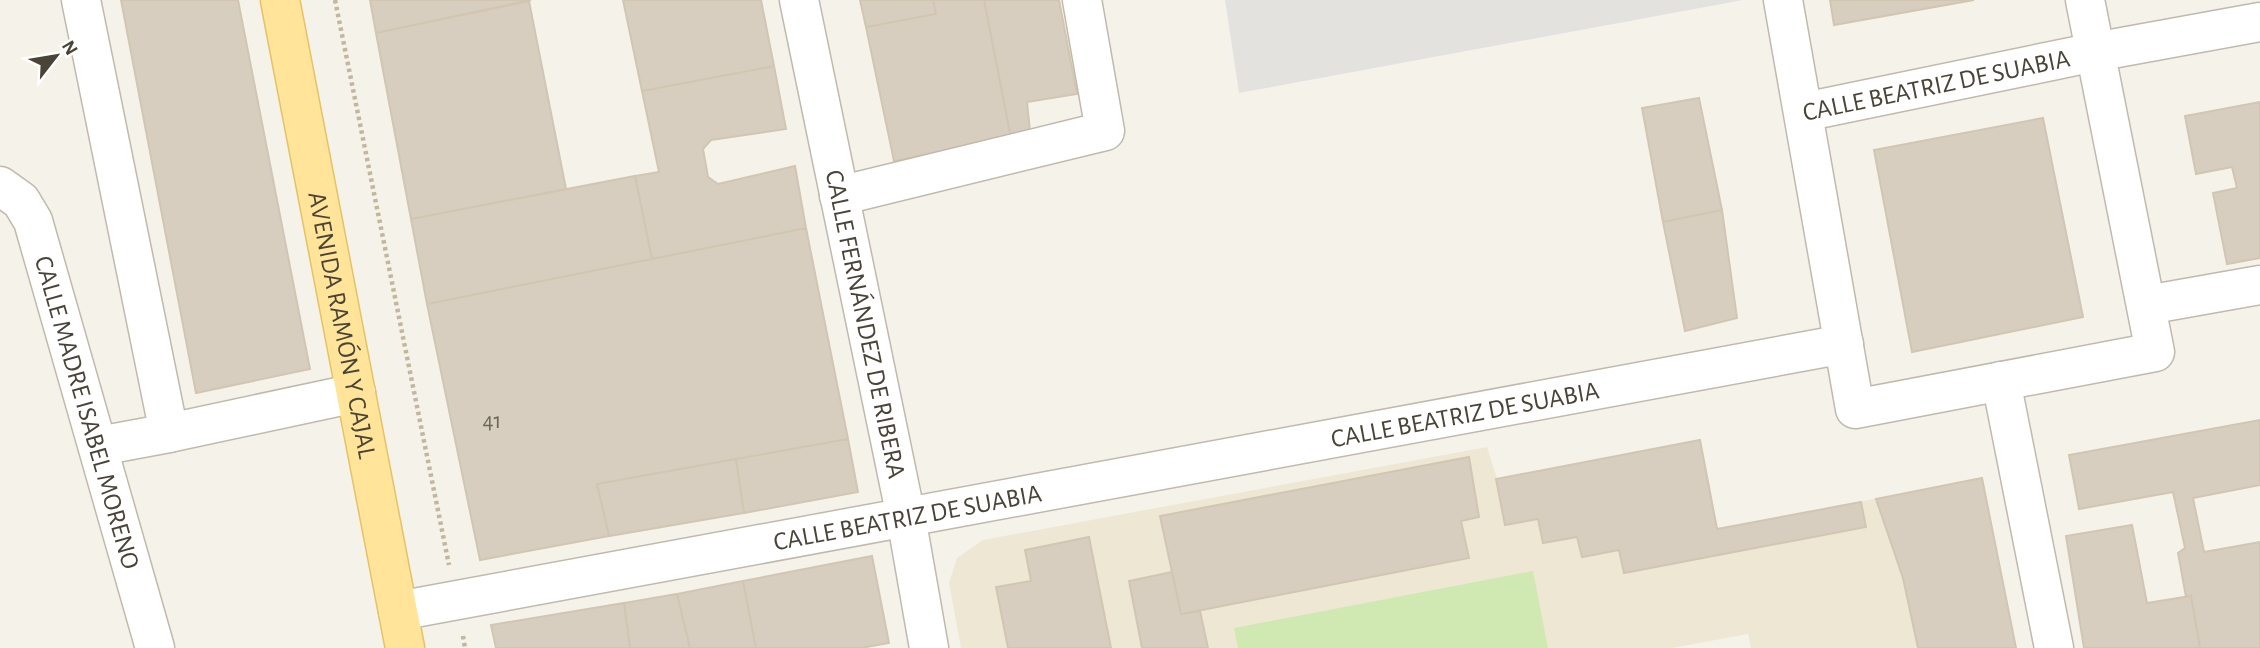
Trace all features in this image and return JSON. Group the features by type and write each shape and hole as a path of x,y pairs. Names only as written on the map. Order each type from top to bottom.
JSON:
{"main road":[{"name":"AVENIDA RAMÓN Y CAJAL","path":"280,0 405,648"}],"street":[{"path":"81,0 169,433"},
{"name":"CALLE FERNÁNDEZ DE RIBERA","path":"799,0 906,517 929,648"},
{"path":"839,196 1105,131 1082,0"},
{"path":"1783,0 1804,112"},
{"path":"1844,344 1855,409 2155,352 2085,0"},
{"name":"CALLE BEATRIZ DE SUABIA","path":"398,611 1844,344 1804,112 2095,52 2260,22"},
{"name":"CALLE MADRE ISABEL MORENO","path":"2,187 21,201 33,220 155,648"},
{"path":"2147,305 2260,285"},
{"path":"2001,381 2054,648"},
{"path":"99,446 356,393"}],"path":[{"path":"335,0 450,567"}],"shaded area":[{"path":"1225,0 1743,0 1239,93"},
{"path":"1700,440 1718,529 1982,478 2016,648 1751,648 1748,634 1672,648 961,648 949,583 957,558 983,540 1487,447 1497,479"}],"green space":[{"path":"1533,571 1548,648 1238,648 1234,628"}],"building":[{"path":"121,0 238,0 310,369 196,393"},
{"path":"370,0 531,0 376,33"},
{"path":"623,0 761,0 774,66 642,91"},
{"path":"860,0 933,0 936,14 866,27"},
{"path":"933,0 984,0 1011,138 894,161 866,27 936,14"},
{"path":"984,0 1059,0 1077,94 1027,102 1030,131 1011,138"},
{"path":"1830,0 1974,0 1834,25"},
{"path":"529,1 566,189 411,219 376,33"},
{"path":"774,66 786,129 711,140 703,149 708,177 718,184 795,166 806,228 652,259 635,176 659,172 642,91"},
{"path":"1699,98 1722,210 1663,222 1642,108"},
{"path":"2260,102 2260,258 2227,264 2213,193 2237,188 2232,167 2196,174 2185,116"},
{"path":"2043,118 2083,317 1912,352 1874,150"},
{"path":"635,176 652,259 427,304 411,219"},
{"path":"1722,210 1737,318 1685,331 1663,222"},
{"path":"806,228 848,439 597,484 609,536 480,560 427,304"},
{"path":"2260,420 2260,485 2193,498 2204,552 2260,542 2260,648 2200,648 2191,596 2186,597 2178,553 2185,548 2173,492 2079,509 2069,455"},
{"path":"848,439 858,492 744,513 736,459"},
{"path":"1700,440 1717,529 1861,502 1866,527 1624,573 1619,550 1582,557 1577,537 1543,543 1538,519 1505,525 1496,479"},
{"path":"1469,457 1479,517 1461,521 1469,558 1181,614 1160,516"},
{"path":"736,459 744,513 609,536 597,484"},
{"path":"1982,478 2016,648 1918,648 1903,578 1876,499"},
{"path":"2132,525 2147,603 2191,596 2200,648 2084,648 2066,536"},
{"path":"1089,537 1111,648 1008,648 996,587 1031,581 1025,550"},
{"path":"872,556 889,643 861,648 756,648 743,581"},
{"path":"1172,572 1181,614 1200,611 1208,648 1142,648 1129,581"},
{"path":"743,581 756,648 690,648 677,594"},
{"path":"677,594 690,648 630,648 624,603"},
{"path":"624,603 630,648 496,648 491,625"}]}
